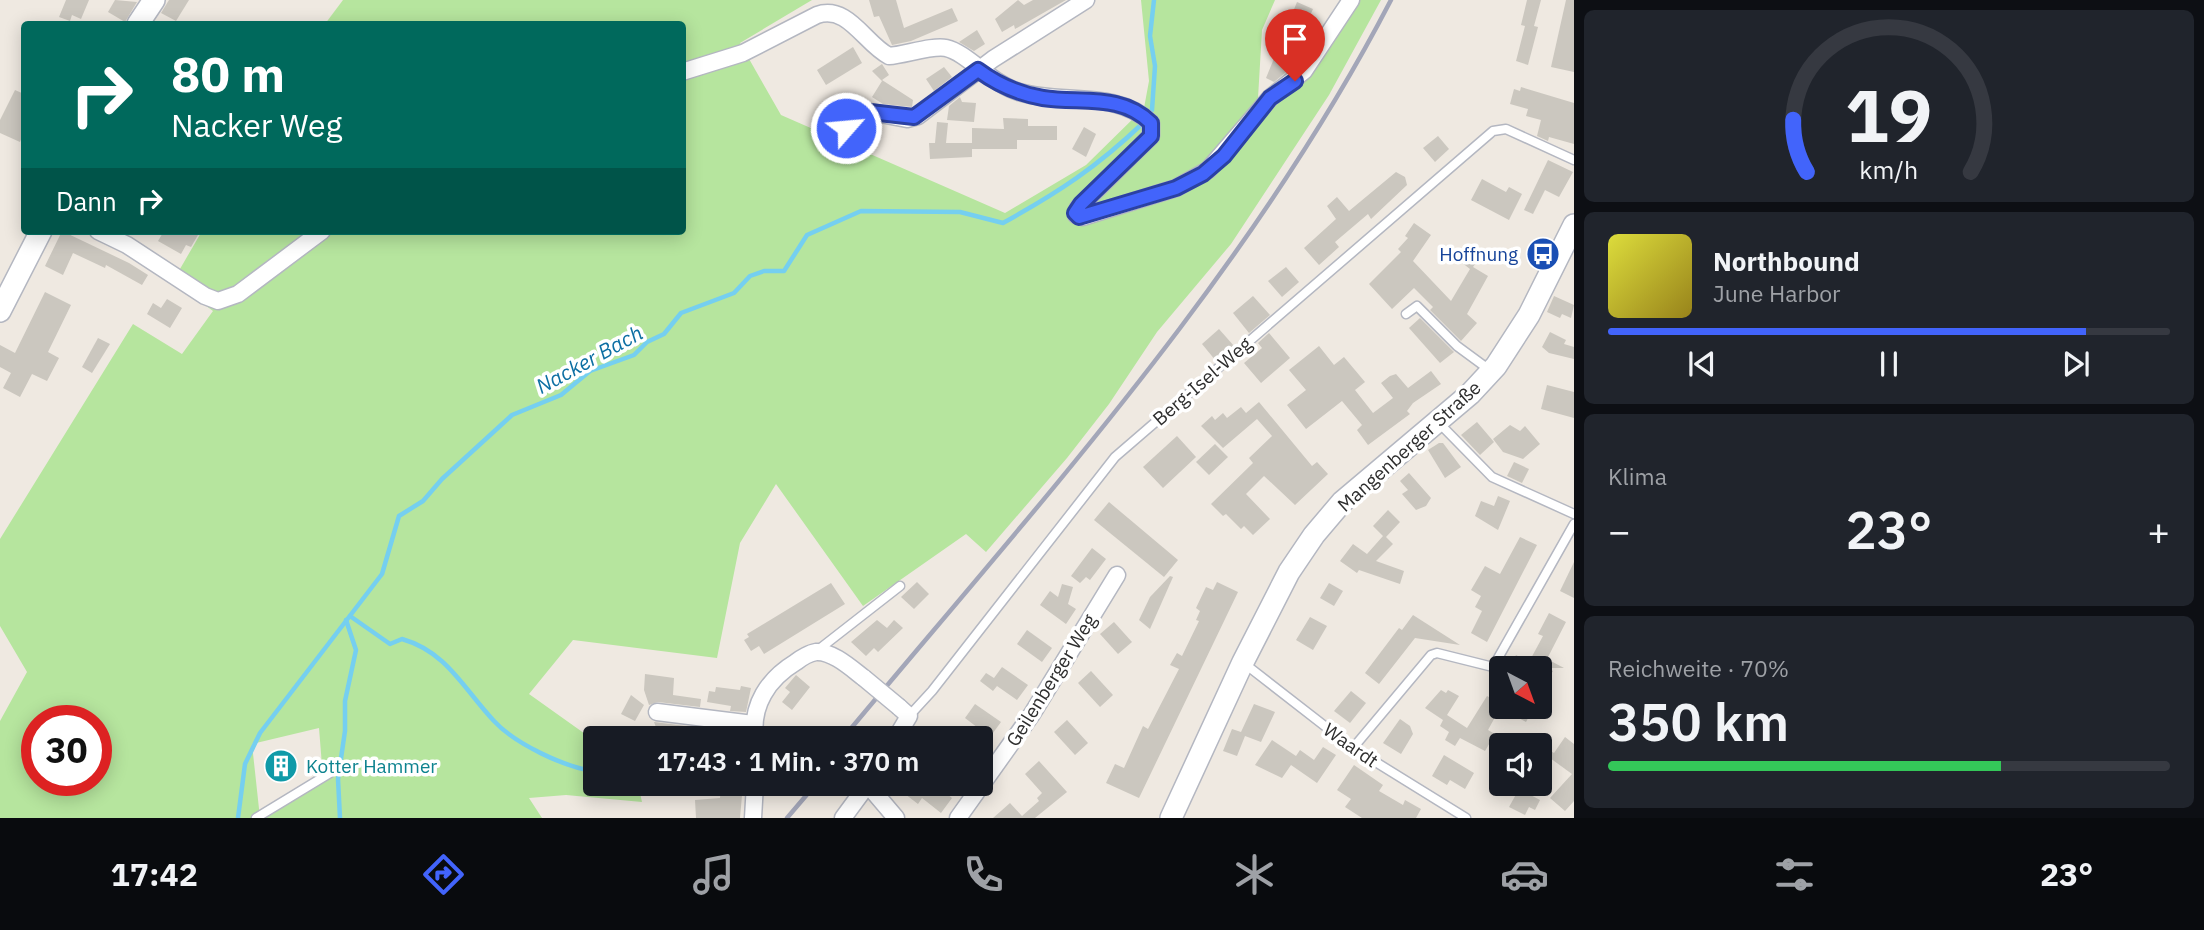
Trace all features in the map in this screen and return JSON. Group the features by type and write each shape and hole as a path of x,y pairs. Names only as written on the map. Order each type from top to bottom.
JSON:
{"main road":[{"path":"140,21 154,0"},
{"name":"Mangenberger Straße","path":"1171,818 1243,663 1289,572 1314,534 1359,486 1438,422 1491,371 1530,314 1574,225"},
{"path":"0,311 39,235"}],"street":[{"path":"846,128 870,112 914,117 1067,7 1086,0"},
{"path":"686,71 743,53 822,13 834,14 849,21 885,55 944,47 1006,87 1042,98 1127,106 1151,123 1153,131 1148,141 1078,208 1076,215 1083,217 1176,188 1208,170 1270,98 1304,71 1351,0"},
{"path":"107,235 127,244 205,296 218,301 238,294 317,235"},
{"name":"Geilenberger Weg","path":"958,818 1032,714 1117,575"},
{"path":"755,726 766,687 782,671 816,652 836,659 904,711"},
{"name":"Berg-Isel-Weg","path":"900,726 904,711"},
{"path":"657,712 728,726"},
{"path":"753,818 754,796"},
{"path":"842,818 859,796"},
{"path":"877,796 896,818"}],"lane":[{"name":"Berg-Isel-Weg","path":"904,711 932,691 1115,457 1493,131 1506,129 1574,160"},
{"path":"1406,314 1417,306 1457,346 1491,371"},
{"path":"1438,422 1492,477 1574,514"},
{"path":"1353,748 1431,655 1437,653 1493,667 1574,524"},
{"path":"816,652 900,586"},
{"name":"Waardt","path":"1243,663 1353,748 1466,818"},
{"path":"256,818 330,774"}],"green space":[{"path":"343,0 812,0 740,43 781,115 1005,213 1086,165 1144,108 1149,81 1141,0 1275,0 1262,30 1258,98 1289,81 1355,0 1381,0 1329,95 1231,244 1157,332 1109,404 1067,458 986,552 966,534 863,606 776,484 740,543 717,658 573,640 529,694 583,732 583,796 641,796 642,802 566,795 529,798 542,818 262,818 294,800 323,778 319,728 252,744 260,818 0,818 0,721 27,672 0,626 0,539 133,324 182,354 213,311 173,281 200,235 686,235 686,21 327,21"}],"building":[{"path":"66,0 89,0 81,19 72,15 70,21 59,17"},
{"path":"115,0 137,2 126,21 108,12"},
{"path":"169,0 189,0 176,21 161,13"},
{"path":"869,0 896,0 904,28 952,8 958,21 911,41 892,45 879,16 874,17"},
{"path":"1018,0 1024,5 1033,0 1066,0 1015,29 1014,25 1002,32 995,19"},
{"path":"1527,0 1541,0 1534,26 1538,27 1528,65 1516,61 1525,26 1521,25"},
{"path":"1566,0 1574,0 1574,72 1551,67"},
{"path":"1297,2 1313,9 1303,31 1314,38 1296,64 1274,82 1266,78"},
{"path":"977,30 985,44 974,51 959,42"},
{"path":"853,47 862,63 826,85 817,70"},
{"path":"882,64 889,75 882,80 913,100 912,107 883,104 872,97 882,81 872,71"},
{"path":"944,67 952,77 934,91 926,79"},
{"path":"1521,87 1574,103 1574,144 1549,137 1548,141 1537,136 1541,120 1526,116 1528,109 1510,104 1514,89 1520,91"},
{"path":"15,90 21,93 20,142 0,133 0,120"},
{"path":"960,97 962,102 976,103 974,122 947,120 949,106"},
{"path":"1003,118 1028,119 1028,126 1057,126 1057,140 1017,140 1017,149 972,149 972,157 930,159 929,143 935,143 937,122 948,123 946,143 972,143 972,128 1004,129"},
{"path":"1084,127 1096,134 1086,157 1072,149"},
{"path":"1438,136 1449,149 1435,162 1423,148"},
{"path":"1548,160 1573,172 1559,197 1545,190 1533,214 1524,210"},
{"path":"1396,172 1405,177 1407,185 1371,219 1368,214 1335,242 1339,247 1319,265 1304,248 1336,219 1327,206 1337,197 1349,211"},
{"path":"1482,179 1506,192 1509,187 1522,194 1509,220 1471,200"},
{"path":"1414,223 1431,235 1413,261 1451,301 1470,269 1461,262 1468,253 1478,260 1473,267 1488,276 1467,314 1477,323 1461,341 1430,310 1433,307 1414,288 1392,309 1369,284 1401,252 1398,249 1408,238 1405,236"},
{"path":"60,235 70,235 148,275 142,285 106,265 105,268 73,253 63,275 45,266"},
{"path":"162,235 198,235 191,247 186,245 181,254 158,241"},
{"path":"1286,267 1299,282 1282,297 1268,281"},
{"path":"45,292 71,305 48,352 59,358 47,381 32,374 20,397 3,388 11,373 0,367 0,345 15,353"},
{"path":"1253,296 1270,315 1249,333 1233,313"},
{"path":"1554,296 1574,305 1571,318 1562,314 1560,318 1547,312"},
{"path":"167,299 182,308 170,328 147,314 153,303 161,308"},
{"path":"1420,318 1454,352 1440,363 1409,328"},
{"path":"1219,329 1234,346 1216,361 1202,344"},
{"path":"1550,332 1566,340 1564,344 1574,347 1574,359 1549,353 1542,347"},
{"path":"1269,333 1290,358 1261,383 1244,363 1262,348 1258,343"},
{"path":"98,338 110,344 92,373 82,367"},
{"path":"1319,346 1334,365 1344,357 1365,382 1355,390 1373,413 1393,398 1381,383 1390,376 1396,374 1408,388 1431,371 1441,384 1413,403 1407,411 1410,414 1368,445 1357,430 1362,425 1342,401 1306,429 1287,405 1306,390 1289,370"},
{"path":"1547,385 1574,392 1574,418 1541,409"},
{"path":"1259,402 1312,466 1317,462 1328,474 1295,505 1264,476 1246,494 1270,519 1253,535 1244,526 1241,529 1226,514 1223,516 1211,504 1253,463 1249,458 1272,436 1257,419 1223,448 1201,426 1212,416 1215,420 1223,413 1227,418 1241,407 1246,413"},
{"path":"1477,422 1494,442 1480,455 1461,435"},
{"path":"1510,425 1520,431 1525,426 1540,444 1523,459 1503,452 1493,439"},
{"path":"1177,436 1196,457 1163,488 1143,467"},
{"path":"1443,443 1461,467 1445,478 1428,450"},
{"path":"1215,444 1228,457 1209,475 1196,462"},
{"path":"1514,462 1529,469 1522,483 1507,476"},
{"path":"1409,473 1431,498 1426,506 1416,510 1402,494 1408,490 1400,481"},
{"path":"1498,496 1510,501 1498,530 1475,516 1481,501 1494,506"},
{"path":"1109,502 1178,560 1164,577 1094,520"},
{"path":"1388,510 1400,522 1386,537 1393,544 1376,561 1404,571 1400,584 1359,570 1357,573 1340,561 1353,544 1367,554 1383,536 1373,526"},
{"path":"1520,537 1537,545 1487,642 1471,633 1482,611 1475,607 1481,596 1471,590 1485,566 1500,574"},
{"path":"1092,548 1106,559 1090,580 1086,577 1080,583 1071,576"},
{"path":"1574,562 1574,598 1560,591"},
{"path":"1170,576 1173,577 1150,629 1139,620 1150,597"},
{"path":"917,582 929,594 914,609 901,597"},
{"path":"1217,582 1238,592 1139,798 1106,783 1115,764 1124,768 1143,726 1148,729 1179,669 1170,665 1177,653 1182,656 1199,621 1196,620 1200,611 1196,608 1206,587 1213,590"},
{"path":"831,583 845,604 764,654 759,646 751,651 744,640 749,637 747,634"},
{"path":"1329,583 1343,591 1334,606 1320,598"},
{"path":"1062,584 1073,587 1068,604 1076,609 1066,624 1040,605 1050,591 1058,597"},
{"path":"1549,613 1566,622 1549,656 1532,656 1543,636 1538,634"},
{"path":"1413,615 1460,645 1415,638 1379,684 1365,673 1399,628 1402,630"},
{"path":"1310,617 1327,626 1313,650 1296,640"},
{"path":"877,620 887,628 894,620 903,628 878,652 874,648 866,656 851,642"},
{"path":"1114,622 1132,642 1118,654 1100,634"},
{"path":"1027,630 1052,648 1042,662 1017,644"},
{"path":"1552,662 1564,668 1552,668"},
{"path":"1002,667 1028,685 1017,700 997,686 993,691 980,681 986,673 994,678"},
{"path":"1091,671 1113,695 1100,707 1078,683"},
{"path":"645,674 674,678 673,695 701,699 700,707 658,702 649,705 644,690"},
{"path":"796,675 810,687 792,710 782,702 790,692 785,688"},
{"path":"741,686 751,688 746,712 730,711 731,706 707,702 709,691 715,692 716,687 740,690"},
{"path":"1441,690 1446,693 1448,690 1459,696 1447,715 1467,728 1487,696 1489,697 1489,719 1494,719 1488,730 1493,733 1489,733 1489,744 1485,751 1460,738 1455,746 1445,740 1449,732 1440,726 1443,720 1425,708"},
{"path":"1351,691 1366,703 1350,723 1334,711"},
{"path":"631,695 644,705 635,721 621,714"},
{"path":"975,704 1001,722 993,733 993,726 976,726 965,718"},
{"path":"1254,704 1275,712 1261,742 1245,736 1237,756 1223,751 1232,729 1241,732"},
{"path":"1400,719 1410,726 1413,734 1401,754 1383,743"},
{"path":"1067,720 1088,743 1075,755 1054,732"},
{"path":"654,722 686,726 656,726"},
{"path":"1565,737 1574,744 1574,801 1565,811 1550,798 1572,774 1552,759 1552,752 1554,753"},
{"path":"1272,740 1296,756 1300,750 1314,760 1323,747 1336,755 1317,783 1291,765 1282,778 1255,765"},
{"path":"1444,755 1474,773 1465,789 1450,780 1447,785 1432,776"},
{"path":"1039,761 1067,792 1035,818 993,818 1010,803 1022,816 1039,801 1037,798 1042,793 1025,774"},
{"path":"1354,765 1383,785 1379,791 1403,805 1405,800 1421,809 1416,818 1362,818 1345,807 1351,799 1337,790"},
{"path":"742,796 740,818 696,818 695,800"},
{"path":"908,796 952,798 941,813 922,798 918,804"},
{"path":"1515,796 1532,796 1540,800 1535,810 1529,807 1525,815 1509,807"}],"waterway":[{"name":"Nacker Bach","path":"1152,110 1155,66 1150,36 1154,0"},
{"name":"Nacker Bach","path":"238,818 245,764 260,733 382,574 399,516 423,501 442,479 512,415 561,395 590,371 634,355 647,342 664,334 681,313 734,293 750,276 764,271 784,271 807,235 861,211 960,212 1003,223 1077,178 1143,123"},
{"path":"350,616 390,644 402,639 431,653 443,662 494,721 514,738 555,760 583,769"},
{"path":"340,818 338,779 345,731 345,701 356,650 346,620"}],"railway":[{"path":"853,726 1065,473 1207,292 1273,198 1335,101 1391,0"},
{"path":"787,818 806,796"}],"place":[{"name":"Hoffnung","path":"1543,254"},
{"name":"Kotter Hammer","path":"281,766"}],"route":[{"path":"846,128 870,112 907,119 918,116 978,70 1017,92 1042,98 1110,102 1127,106 1142,114 1151,123 1151,136 1075,213 1079,217 1089,216 1176,188 1203,174 1224,156 1270,98 1295,81"}]}
